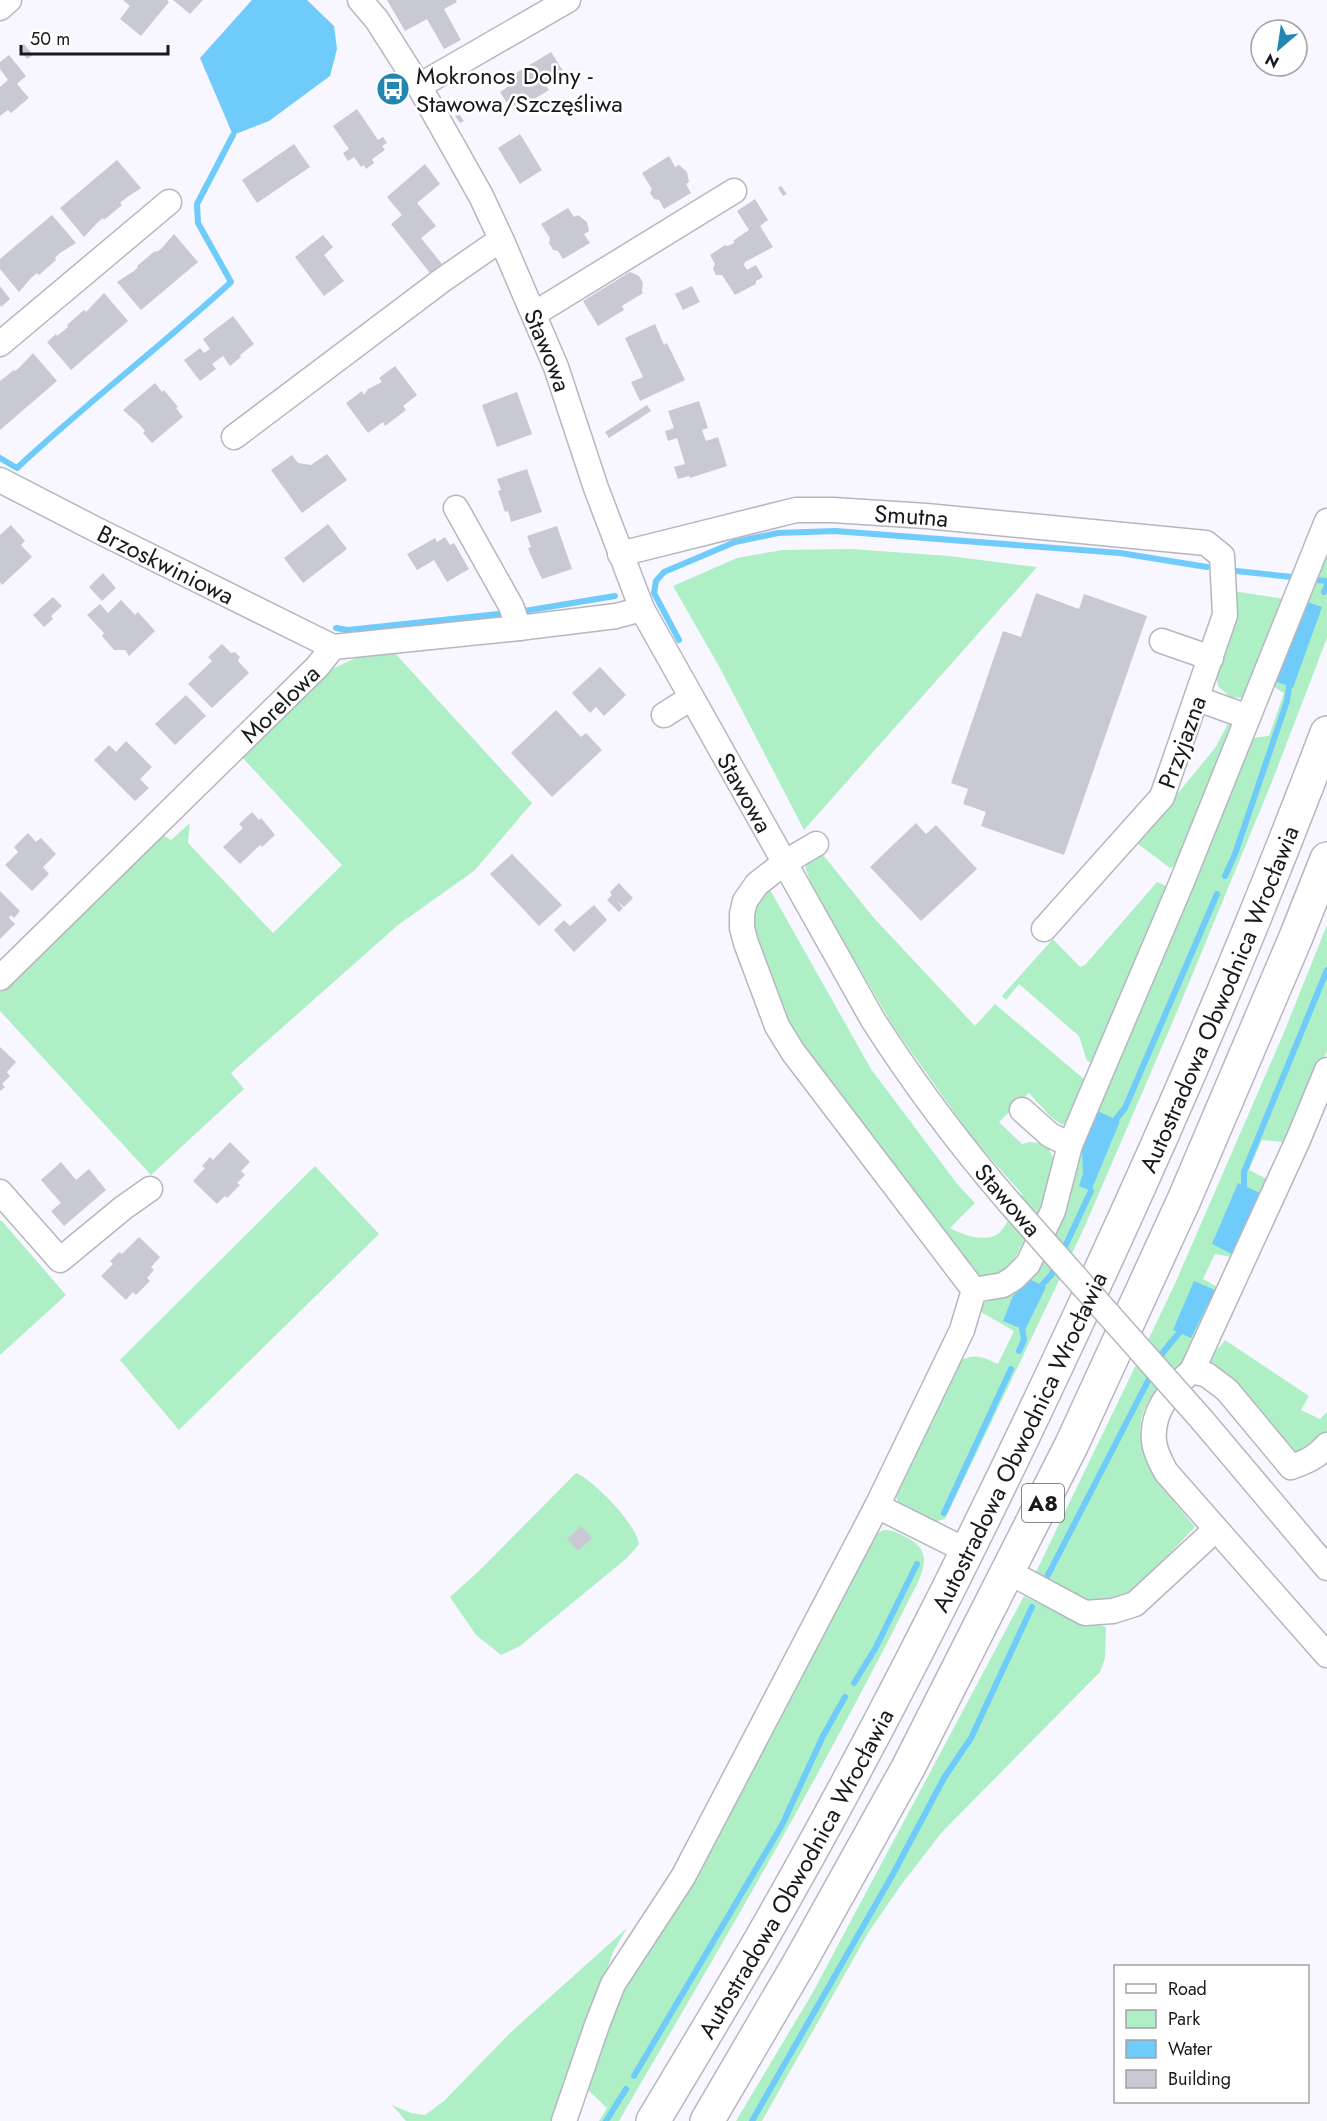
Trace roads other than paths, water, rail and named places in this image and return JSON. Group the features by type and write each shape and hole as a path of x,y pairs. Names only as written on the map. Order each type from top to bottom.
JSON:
{"highway":[{"name":"Autostradowa Obwodnica Wrocławia","path":"653,2121 761,1939 867,1745 1032,1419 1143,1180 1254,917 1327,733"},
{"name":"Autostradowa Obwodnica Wrocławia","path":"706,2121 800,1962 908,1768 1072,1444 1184,1200 1292,948 1327,859"}],"street":[{"path":"0,8 9,0"},
{"name":"Stawowa","path":"360,0 377,20 419,86 481,196 502,241 556,367 620,554 642,609 854,987 897,1058 953,1136 1203,1420 1327,1568"},
{"path":"419,86 568,0"},
{"path":"534,314 734,191"},
{"path":"0,344 169,202"},
{"path":"234,437 441,281 502,241"},
{"name":"Brzoskwiniowa","path":"0,480 333,647"},
{"path":"456,508 516,618"},
{"name":"Smutna","path":"620,554 796,510 926,516 1206,543"},
{"path":"974,1290 1003,1285 1028,1264 1053,1211 1070,1145 1181,884 1327,521"},
{"name":"Przyjazna","path":"1044,928 1162,797 1198,699 1225,615 1222,556 1206,543"},
{"name":"Morelowa","path":"0,978 317,667 333,647 516,618 616,616 642,609"},
{"path":"1162,641 1211,658"},
{"path":"664,715 691,698"},
{"path":"1198,699 1248,717"},
{"path":"816,844 784,863 750,892 742,914 742,928 746,943 777,1026 793,1052 974,1290"},
{"path":"1327,1070 1298,1140 1192,1371 1166,1397 1157,1416 1154,1442 1166,1472 1327,1655"},
{"path":"1023,1110 1050,1135 1070,1145"},
{"path":"0,1192 60,1260 150,1189"},
{"path":"564,2121 613,1984 683,1877 877,1506 962,1330 974,1290"},
{"path":"1192,1371 1207,1375 1227,1390 1291,1467 1306,1462 1319,1454 1327,1445"},
{"path":"877,1506 967,1551"},
{"path":"1009,1572 1085,1613 1113,1611 1135,1604 1215,1530"}],"water":[{"path":"252,0 307,0 334,26 337,49 330,76 269,121 233,135 200,58"},
{"path":"1307,602 1322,607 1293,688 1275,681"},
{"path":"1097,1111 1120,1121 1091,1191 1079,1186 1083,1174 1082,1148"},
{"path":"1238,1183 1260,1193 1232,1254 1212,1244"},
{"path":"1031,1280 1046,1287 1025,1330 1003,1321 1013,1296"},
{"path":"1194,1281 1215,1290 1191,1338 1173,1330"}],"waterway":[{"path":"0,458 17,468 231,282 198,223 197,204 233,135"},
{"path":"679,640 654,593 656,581 664,572 735,542 778,533 835,531 1120,553 1207,567"},
{"path":"1236,571 1292,577"},
{"path":"1317,580 1327,581"},
{"path":"1324,592 1327,585"},
{"path":"518,612 615,596"},
{"path":"336,628 348,630 508,613"},
{"path":"1225,876 1235,854 1287,701 1289,687"},
{"path":"1116,1119 1125,1108 1217,894"},
{"path":"1244,1186 1244,1172 1327,970"},
{"path":"1062,1253 1091,1191"},
{"path":"1042,1285 1052,1274 1056,1265"},
{"path":"1019,1351 1024,1340 1022,1328"},
{"path":"1158,1361 1179,1333"},
{"path":"944,1513 1011,1369"},
{"path":"1048,1575 1152,1373"},
{"path":"854,1683 875,1649 917,1564"},
{"path":"752,2121 893,1874 944,1778 971,1738 1032,1607"},
{"path":"634,2076 782,1825 823,1736 845,1697"},
{"path":"606,2121 626,2089"}],"place":[{"name":"Mokronos Dolny - Stawowa/Szczęśliwa","path":"393,89"}]}
